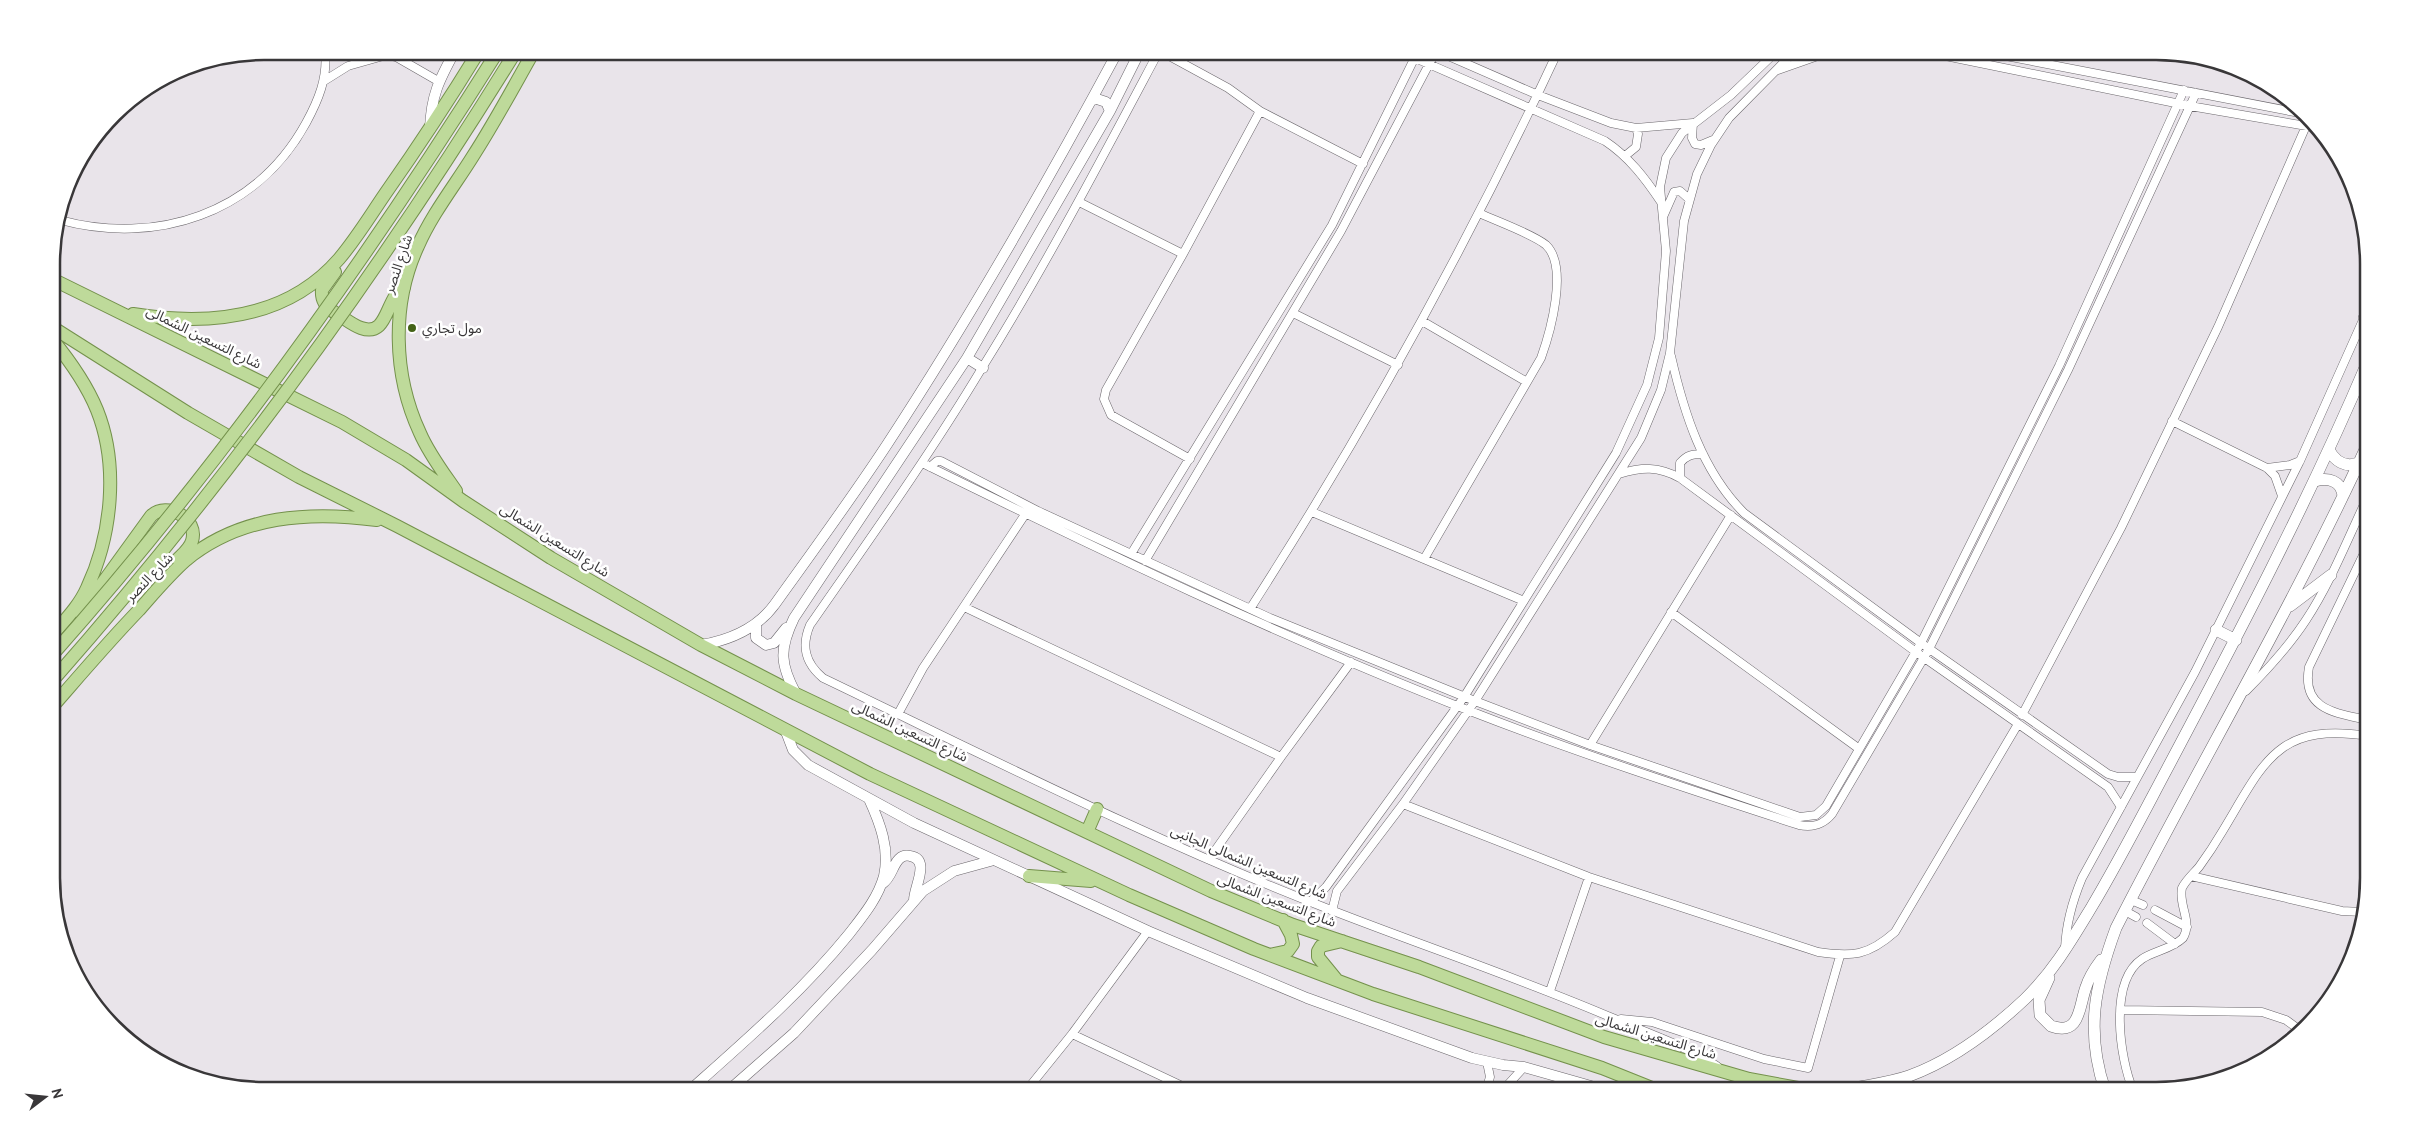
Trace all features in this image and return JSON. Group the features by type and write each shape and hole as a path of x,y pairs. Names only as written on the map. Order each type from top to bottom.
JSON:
{"main road":[{"path":"116,311 145,316 212,320 255,313 282,302 306,288 329,269 348,246 430,131 473,60"},
{"path":"60,646 145,547 273,383 394,213 492,60"},
{"path":"60,672 164,550 288,391 406,224 510,60"},
{"name":"شارع النصر","path":"463,501 428,449 408,399 398,328 398,315 411,263 426,230 475,153 529,60"},
{"path":"348,246 346,258 322,290 322,299 330,310 359,328 374,328 385,320 391,300 396,293 404,288"},
{"name":"شارع التسعين الشمالى","path":"60,283 323,412 406,460 463,501 552,558 701,645 796,694 1211,891 1282,920 1419,967 1604,1036 1728,1074 1768,1082"},
{"path":"60,331 243,446 299,477 387,521 870,774 1099,881 1270,955 1460,1023 1602,1068 1637,1082"},
{"path":"60,350 84,383 98,412 105,437 110,476 107,520 99,555 86,590 60,625"},
{"path":"1881,1082 1908,1076 1954,1054 1986,1032 2013,1010 2053,967 2065,951 2124,851 2236,640 2315,481 2360,379"},
{"path":"2329,450 2334,459 2341,463 2358,463"},
{"path":"2103,1082 2096,1056 2093,1019 2098,984 2106,955 2125,910 2286,608 2360,459"},
{"path":"2315,481 2325,479 2337,483 2342,489 2343,496"},
{"path":"70,614 88,604 151,516 166,509 173,511 188,521 194,536 191,544 172,567 169,577"},
{"name":"شارع النصر","path":"60,698 169,577 192,555 219,538 272,520 301,516 331,515 387,521"},
{"path":"2286,608 2331,575"},
{"path":"2216,630 2236,640"},
{"path":"1087,832 1097,809"},
{"path":"1029,876 1099,881"},
{"path":"1270,955 1288,951 1293,944 1291,935 1282,920"},
{"path":"1336,980 1317,954 1322,946 1342,941"},
{"path":"2053,967 2039,1000 2038,1010 2046,1023 2060,1028 2070,1025 2077,1019 2090,978 2106,955"}],"street":[{"path":"65,221 104,229 150,229 172,225 216,209 255,184 288,151 312,112 324,81 325,60"},
{"path":"324,81 348,66 365,60"},
{"path":"401,60 438,81"},
{"path":"430,131 431,106 438,81 451,60"},
{"path":"701,645 721,641 756,626 772,609 888,444 989,282 1050,178 1114,60"},
{"path":"756,626 756,634 759,641 770,644 777,640 794,618 967,358 1110,111 1136,60"},
{"path":"1154,60 1078,202 983,368 922,462 1260,624 1469,711 1628,770 1810,827 1822,823 1832,814 1929,649 2068,370 2196,93"},
{"path":"1176,60 1228,88 1260,111 1363,164"},
{"path":"1131,554 1332,225 1415,60"},
{"path":"1424,60 1605,141 1625,156 1661,202"},
{"path":"1145,560 1341,231 1431,60"},
{"path":"1457,60 1612,124 1636,128 1693,123"},
{"path":"1250,609 1312,512 1398,365 1479,213 1554,60"},
{"path":"1310,902 1326,887 1464,697 1616,453 1647,385 1659,338 1666,251 1661,202 1662,172 1666,158 1682,133 1725,100 1767,60"},
{"path":"1332,911 1337,892 1404,804 1469,711 1641,438 1652,413 1670,353 1684,221 1696,174 1714,139 1729,118 1786,60"},
{"path":"1774,72 1807,60"},
{"path":"1965,60 2190,106 2305,126"},
{"path":"2027,60 2290,111"},
{"path":"1107,73 1116,82 1125,82"},
{"path":"930,467 937,461 942,461 1038,511 1250,609 1475,702 1590,745 1800,817 1808,818 1823,810 1921,643 2059,366 2184,90"},
{"path":"1092,100 1102,100 1109,106 1110,111"},
{"path":"1190,459 1118,421 1111,415 1104,399 1106,390 1183,254 1260,111"},
{"path":"1693,123 1692,138 1695,144 1701,145 1714,139"},
{"path":"2022,715 2121,528 2218,327 2306,126"},
{"path":"1625,156 1636,147 1638,134 1636,128"},
{"path":"1662,217 1674,192 1680,191 1689,199"},
{"path":"1078,202 1183,254"},
{"path":"1424,559 1541,358 1552,322 1556,284 1552,254 1541,243 1479,213"},
{"path":"1293,313 1398,365"},
{"path":"1422,321 1527,382"},
{"path":"2065,951 2066,929 2072,903 2082,878 2216,630 2300,461 2360,330"},
{"path":"1670,353 1684,404 1703,454 1725,491 1744,513 1929,649 2108,774 2118,777 2137,777"},
{"path":"967,358 983,368"},
{"path":"2059,366 2068,370"},
{"path":"2172,421 2267,468 2280,486 2282,496"},
{"path":"1680,478 1680,463 1686,457 1693,454 1703,454"},
{"path":"2267,468 2290,465 2300,461"},
{"name":"شارع التسعين الشمالى الجانبى","path":"922,462 810,625 805,644 806,654 815,671 822,678 898,714 955,744 1209,859 1332,911 1550,991 1690,1051 1728,1074"},
{"path":"1619,474 1639,468 1652,468 1667,471 1680,478 1731,515 1756,536 1924,658 2108,787 2121,807"},
{"path":"1312,512 1524,601"},
{"path":"898,714 923,668 1026,513"},
{"path":"2238,699 2274,662 2306,621 2331,575 2360,513"},
{"path":"1590,745 1731,515"},
{"path":"2360,562 2309,667 2308,676 2311,695 2326,709 2360,718"},
{"path":"1194,593 1198,585"},
{"path":"964,607 1281,756"},
{"path":"1671,612 1858,748"},
{"path":"794,618 783,648 785,670 796,694"},
{"path":"1209,859 1281,756 1351,662"},
{"path":"1404,804 1589,877 1818,952 1840,956 1859,954 1879,946 1895,932 2018,724"},
{"path":"785,729 793,750 808,765 869,799 914,823 1148,931 1307,998 1487,1062 1524,1067 1577,1082"},
{"path":"2130,1082 2126,1074 2120,1042 2121,1010 2127,977 2141,959 2175,944 2183,938 2187,927 2181,894 2185,883 2221,834 2260,768 2277,750 2296,739 2316,734 2341,732 2360,735"},
{"path":"869,799 878,819 885,846 884,874 881,885"},
{"path":"699,1082 808,981 864,914 881,885 892,874 898,860 905,856 913,856 918,860 922,870 914,900"},
{"path":"738,1082 794,1033 872,950 914,900 932,883 954,871 994,860"},
{"path":"2191,876 2342,911 2357,912"},
{"path":"1550,991 1589,877"},
{"path":"2131,900 2143,905"},
{"path":"2125,910 2136,917"},
{"path":"2155,910 2187,927"},
{"path":"2146,923 2175,944"},
{"path":"1033,1082 1072,1034 1148,931"},
{"path":"1616,1020 1652,1022 1764,1059 1808,1068 1840,956"},
{"path":"2121,1010 2262,1012 2286,1020 2295,1027"},
{"path":"1072,1034 1169,1082"},
{"path":"1487,1062 1490,1077 1488,1082"},
{"path":"1510,1082 1524,1067"}],"place":[{"name":"مول تجاري","path":"412,328"}]}
